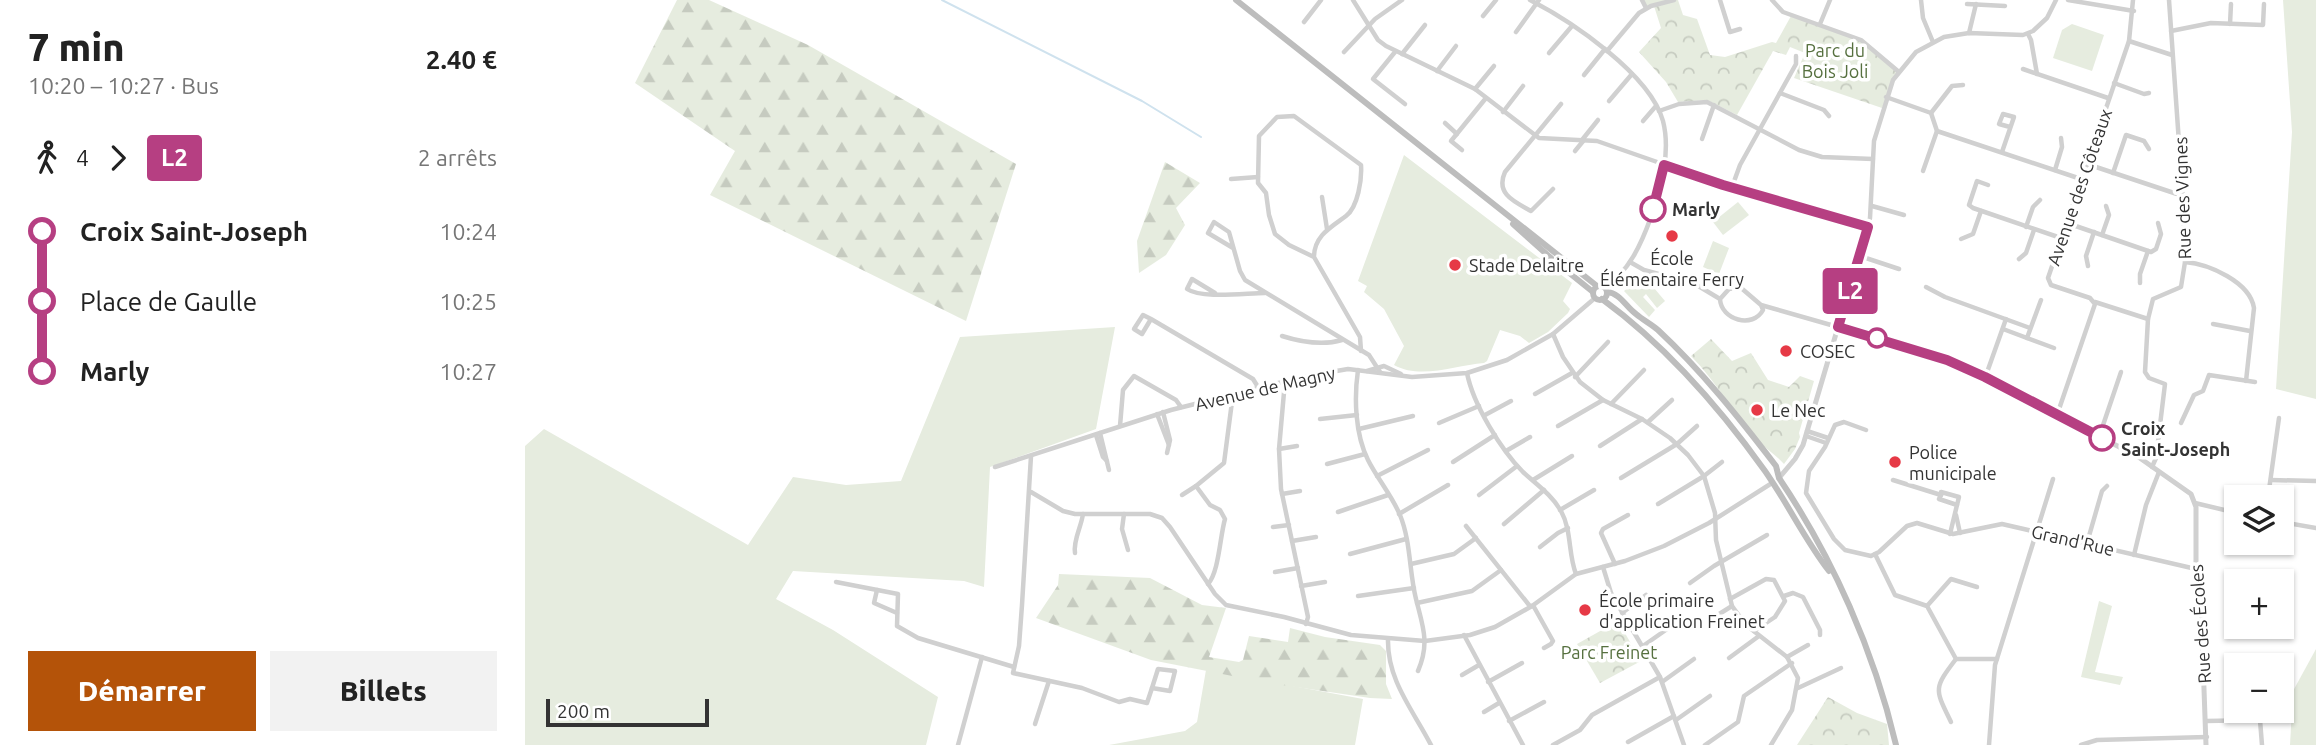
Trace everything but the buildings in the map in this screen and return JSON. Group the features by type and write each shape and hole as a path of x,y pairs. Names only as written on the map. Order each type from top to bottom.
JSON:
{"main road":[{"path":"1236,0 1492,203 1599,292 1688,378 1725,419 1776,481 1825,555 1863,640 1885,701 1896,745"},
{"path":"1599,292 1614,293 1635,314 1657,328 1703,374 1713,390 1776,466 1776,481"}],"street":[{"path":"1304,22 1321,0"},
{"path":"1353,0 1378,40 1395,52 1475,89 1535,135 1545,139 1602,142 1732,187 1868,227"},
{"path":"1343,52 1369,25 1402,0"},
{"path":"1483,16 1496,0"},
{"path":"1530,0 1538,2 1606,50 1632,75 1658,109 1665,135 1664,165 1652,214 1630,262 1644,270 1695,284 1720,299"},
{"path":"1642,0 1646,8"},
{"path":"1584,75 1636,16 1646,8 1674,0"},
{"path":"1720,0 1730,32 1740,29"},
{"path":"1772,0 1783,12 1820,23 1861,40 1899,72"},
{"path":"1820,23 1830,0"},
{"path":"1921,0 1923,18 1933,41"},
{"path":"1031,492 1063,511 1083,514 1154,515 1165,520 1220,601 1230,607 1284,617 1351,635 1388,639 1425,640 1464,635 1495,627 1532,606 1576,574 1656,550 1715,519 1776,481 1795,460 1807,434 1868,227 1872,206 1874,141 1886,97 1899,72 1916,52 1933,41 1951,35 2028,34 2042,23 2056,0"},
{"path":"2068,0 2134,11"},
{"name":"Avenue des Côteaux","path":"2133,0 2129,41 2048,278 2049,283 2095,302 2148,319"},
{"name":"Rue des Vignes","path":"2152,467 2156,458 2165,384 2147,376 2144,367 2148,319 2153,299 2181,286 2185,262 2169,0"},
{"path":"1516,33 1538,2"},
{"path":"1967,4 2005,6"},
{"path":"1969,33 1976,4"},
{"path":"2230,24 2231,4"},
{"path":"2171,31 2211,23 2263,25 2264,4"},
{"path":"1402,54 1425,24"},
{"path":"1549,53 1571,26"},
{"path":"2028,34 2037,74"},
{"path":"2129,41 2172,55"},
{"path":"1437,71 1456,46"},
{"path":"1395,52 1373,79 1405,104"},
{"path":"1732,187 1740,165 1796,64 1796,57"},
{"path":"1475,89 1493,66"},
{"path":"2023,69 2108,99"},
{"path":"1609,101 1632,75"},
{"path":"2114,83 2144,94 2149,93"},
{"path":"1931,113 1952,86 1963,85"},
{"path":"1503,112 1523,86"},
{"path":"1780,93 1824,110 1829,116"},
{"path":"1886,97 1931,113"},
{"path":"1462,150 1451,141 1486,99"},
{"path":"1643,121 1658,109 1702,102 1714,105 1759,131 1800,150 1822,157 1873,159"},
{"path":"1553,189 1531,211 1507,197 1502,184 1505,172 1560,104"},
{"path":"1702,139 1714,105"},
{"path":"1923,171 1937,131 1931,113"},
{"path":"1314,257 1314,250 1327,229 1346,216 1351,209 1363,179 1361,165 1294,116 1277,117 1259,136 1258,177 1259,185 1266,193 1275,234 1314,257 1360,337 1361,351"},
{"path":"1575,152 1598,120"},
{"path":"1444,123 1457,134"},
{"path":"2002,152 2010,127"},
{"path":"1937,131 2081,179"},
{"path":"2113,173 2126,135 2144,141 2149,149"},
{"path":"2055,170 2062,147 2061,138"},
{"path":"2087,164 2183,196"},
{"path":"1231,178 1258,177"},
{"path":"1988,185 1977,181 1969,205 2061,239"},
{"path":"1322,197 1327,229"},
{"path":"2026,227 2033,207 2040,200"},
{"path":"2102,235 2109,215 2106,205"},
{"path":"1872,206 1904,215"},
{"path":"1961,239 1973,234 1981,211"},
{"path":"1233,248 1207,233 1214,222 1229,232 1242,276 1249,284 1372,358 1380,372"},
{"path":"2067,223 2148,251 2156,249 2161,234 2158,223"},
{"path":"2019,259 2026,253 2034,229"},
{"path":"2088,266 2086,257 2094,232"},
{"path":"2140,283 2140,274 2148,251"},
{"path":"1860,256 1899,269"},
{"name":"Avenue de Magny","path":"995,467 1160,413 1285,381 1348,369 1406,376 1467,373 1507,360 1553,334 1630,262"},
{"path":"2185,262 2228,277 2243,287 2253,302 2246,380"},
{"path":"1215,293 1192,279 1187,289 1193,293 1215,293 1266,293"},
{"path":"1720,299 1729,289 1740,287 1761,305 1936,356 1985,377 2137,456 2191,494 2195,503 2224,510"},
{"path":"1926,287 1945,297 2030,328"},
{"path":"1720,299 1721,306 1727,313 1744,320 1751,321 1758,317 1763,310 1761,305"},
{"path":"2027,338 2041,300"},
{"path":"2057,415 2095,302"},
{"path":"1151,319 1253,379 1258,387"},
{"path":"1985,377 2006,319"},
{"path":"2213,324 2250,331"},
{"path":"2003,329 2054,348"},
{"path":"1553,334 1574,375 1603,400 1648,422 1677,444 1704,477 1732,606 1739,618 1753,631 1787,657 1798,678 1792,710 1771,745"},
{"path":"1282,336 1302,342 1343,340"},
{"path":"1535,394 1574,375 1608,342"},
{"path":"1367,371 1378,366"},
{"name":"Avenue de Magny","path":"1378,366 1388,367 1406,376"},
{"path":"1358,370 1357,415 1365,454 1399,514 1411,564 1425,640 1424,657 1418,671"},
{"path":"1611,404 1644,370"},
{"path":"2099,437 2121,372"},
{"path":"1467,373 1479,406 1495,435 1517,466 1544,490 1560,510 1568,528 1576,574"},
{"path":"2181,423 2194,396 2203,391 2209,375 2255,382"},
{"path":"1120,426 1123,390 1134,376 1176,400 1181,407"},
{"path":"1285,381 1279,449 1282,494 1308,617 1306,624"},
{"path":"1182,495 1224,463 1233,394"},
{"path":"1558,426 1603,400"},
{"path":"1648,422 1672,400"},
{"path":"1485,415 1511,401"},
{"path":"1440,423 1479,406"},
{"path":"1160,413 1168,445 1167,453"},
{"path":"1320,419 1357,415"},
{"path":"1359,429 1413,416"},
{"path":"2270,485 2279,418"},
{"path":"1600,446 1642,419"},
{"path":"1866,430 1840,422 1833,428 1809,471 1807,495 1842,548 1867,556 1875,554 1912,524 1921,524 1951,534 1957,505 1939,499 1941,495 1893,480"},
{"path":"1621,478 1677,444 1697,426"},
{"path":"1098,434 1109,470"},
{"path":"1807,434 1827,441"},
{"path":"1453,462 1495,435"},
{"path":"1506,451 1530,437"},
{"path":"1279,449 1297,446"},
{"path":"1377,476 1428,450"},
{"path":"1327,464 1365,454"},
{"path":"1031,456 1022,614 1013,673 1082,688 1119,702 1130,699 1147,703 1158,668 1175,671 1170,691 1152,688"},
{"path":"1533,480 1572,456"},
{"path":"1658,504 1704,477 1722,462"},
{"path":"1479,495 1517,466"},
{"path":"2134,555 2146,505 2159,472"},
{"path":"1989,745 1996,662 2053,479"},
{"path":"2271,481 2316,481"},
{"path":"1399,514 1448,485"},
{"path":"1196,486 1210,505 1220,510 1225,519 1214,575 1208,584"},
{"path":"2087,543 2102,491 2107,486"},
{"path":"1504,524 1544,490"},
{"path":"1560,510 1594,490"},
{"path":"1282,494 1300,491"},
{"path":"1338,512 1388,495"},
{"name":"Rue des Écoles","path":"2195,503 2206,745"},
{"path":"1075,553 1074,541 1081,528 1083,514"},
{"path":"1124,514 1122,529 1128,550"},
{"path":"1955,514 1960,533"},
{"path":"1615,564 1601,533 1603,529 1628,515"},
{"name":"Grand'Rue","path":"1951,534 2002,524 2196,569"},
{"path":"2294,524 2316,528"},
{"path":"1273,527 1289,525"},
{"path":"1466,526 1532,606 1553,640 1544,649"},
{"path":"1540,547 1568,528"},
{"path":"1690,583 1767,535"},
{"path":"1292,541 1316,537"},
{"path":"1411,564 1454,554 1476,538"},
{"path":"1350,554 1406,539"},
{"path":"1875,554 1895,595 1927,606 1956,659"},
{"path":"1602,567 1609,589 1661,680 1684,745"},
{"path":"1275,572 1298,568"},
{"path":"1417,603 1472,591 1501,570"},
{"path":"1730,599 1771,578 1784,596 1783,606 1775,617 1753,631"},
{"path":"1927,606 1951,579 1977,587"},
{"path":"836,582 898,594 897,626 918,638 1014,667"},
{"path":"1301,586 1325,582"},
{"path":"1358,596 1414,588"},
{"path":"877,590 874,603 897,613"},
{"path":"1784,596 1793,593 1803,597 1820,635"},
{"path":"1622,613 1646,595"},
{"path":"1716,616 1732,606"},
{"path":"1643,646 1670,627"},
{"path":"1464,635 1522,743 1514,745"},
{"path":"1730,658 1759,636"},
{"path":"1388,639 1396,684 1431,745"},
{"path":"1787,657 1808,645"},
{"path":"958,745 982,657"},
{"path":"1553,745 1580,730 1592,715 1661,680 1693,659"},
{"path":"1956,659 1996,662"},
{"path":"1951,722 1940,700 1938,688 1956,659"},
{"path":"1488,682 1522,663"},
{"path":"1705,745 1738,722 1744,696 1792,663"},
{"path":"1462,675 1479,665"},
{"path":"1798,688 1841,667"},
{"path":"1035,723 1049,681"},
{"path":"1628,742 1675,718 1710,695"},
{"path":"1509,721 1543,702"},
{"path":"1484,712 1499,703"},
{"path":"2206,721 2260,720 2262,745"},
{"path":"2081,745 2097,740 2207,737"}],"green space":[{"path":"677,0 709,0 808,45 1016,164 966,321 710,195 735,151 635,83"},
{"name":"Parc du Bois Joli","path":"1642,0 1678,0 1683,15 1697,19 1710,55 1725,57 1776,43 1791,16 1861,40 1899,72 1882,108 1794,78 1805,53 1790,47 1786,55 1773,51 1737,115 1707,100 1678,102 1666,82 1639,52 1661,28 1654,6 1646,8"},
{"path":"2283,0 2316,0 2316,399 2276,389 2292,132"},
{"path":"2072,24 2104,35 2092,71 2053,58 2062,30"},
{"name":"Stade Delaitre","path":"1404,155 1572,283 1563,301 1570,309 1548,332 1529,343 1520,336 1500,330 1484,363 1427,371 1404,369 1394,365 1404,346 1384,309 1364,292 1367,286 1358,281"},
{"path":"1165,162 1200,183 1176,208 1185,225 1166,255 1139,273 1137,241"},
{"path":"1738,202 1749,215 1723,235 1713,222"},
{"path":"1713,241 1729,248 1719,274 1703,267"},
{"path":"1643,275 1665,301 1657,308 1646,294 1643,297 1655,310 1649,317 1624,291"},
{"path":"1115,327 1096,429 990,467 984,587 964,581 793,571 776,599 833,630 938,697 926,745 525,745 525,446 544,429 748,545 793,477 846,485 901,481 960,337"},
{"path":"1711,339 1732,361 1751,353 1768,380 1789,387 1800,376 1814,381 1800,437 1784,464 1754,435 1691,356"},
{"path":"1059,574 1150,578 1202,605 1226,608 1209,657 1239,662 1243,660 1249,636 1288,642 1290,628 1325,637 1380,645 1386,651 1386,684 1392,699 1268,683 1151,660 1036,618 1058,585"},
{"path":"2099,601 2112,606 2095,672 2123,677 2120,685 2081,677"},
{"name":"Parc Freinet","path":"1618,621 1641,661 1600,683 1577,644"},
{"path":"2316,649 2316,745 2290,745 2291,723 2294,723 2294,689"},
{"path":"1206,670 1363,699 1355,745 1109,745 1185,731 1197,722"},
{"path":"1828,697 1857,713 1887,724 1889,745 1797,745"}],"waterway":[{"path":"942,0 1142,101 1201,137"}],"bus line":[{"name":"L2","path":"1653,209 1664,165 1868,227 1838,327 1947,360 2102,438"}],"place":[{"name":"Marly","path":"1653,209"},
{"name":"École Élémentaire Ferry","path":"1672,236"},
{"name":"Stade Delaitre","path":"1455,265"},
{"name":"COSEC","path":"1786,351"},
{"name":"Le Nec","path":"1757,410"},
{"name":"Croix Saint-Joseph","path":"2102,438"},
{"name":"Police municipale","path":"1895,462"},
{"name":"École primaire d'application Freinet","path":"1585,610"}]}
